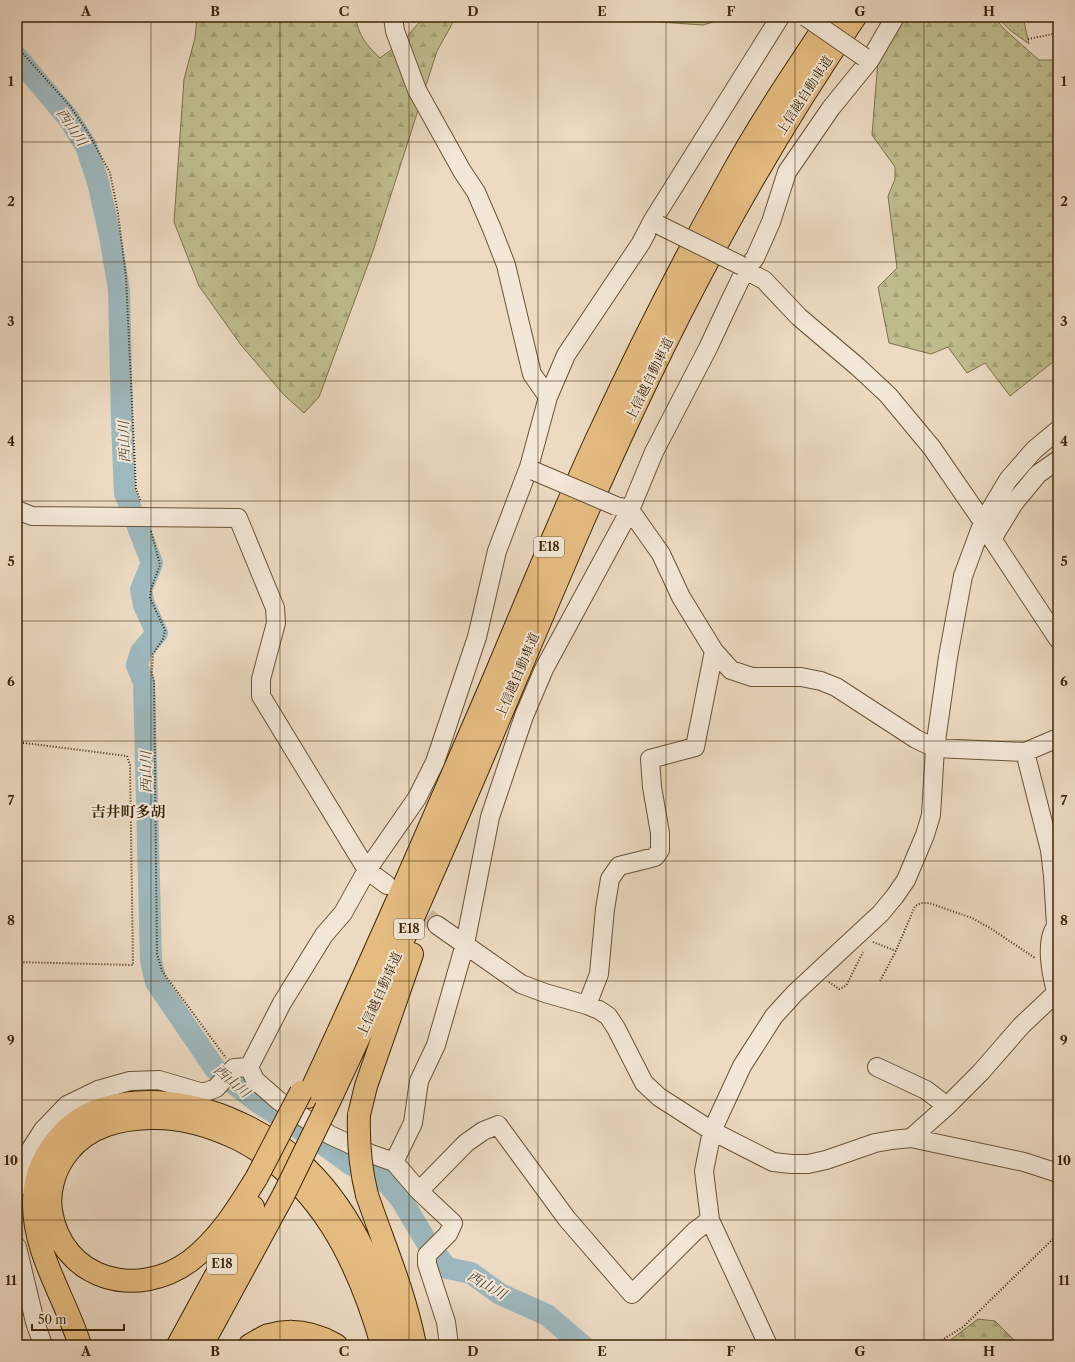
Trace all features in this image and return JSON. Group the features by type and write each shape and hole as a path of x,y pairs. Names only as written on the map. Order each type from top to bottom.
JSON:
{"highway":[{"name":"上信越自動車道","path":"178,1345 304,1095 347,1014 467,740 565,509 629,370 728,180 764,119 831,17"},
{"name":"上信越自動車道","path":"202,1345 284,1194 326,1108 400,948 586,515 620,439 679,315 748,187 781,131 855,17"},
{"path":"415,1345 409,1316 367,1195 359,1156 359,1115 366,1086 381,1040 486,748"},
{"path":"80,1345 41,1247 35,1223 34,1200 36,1180 42,1160 55,1142 70,1126 89,1114 108,1107 131,1103 154,1102 191,1107 226,1117 248,1126 289,1153 307,1169 324,1187 354,1232 378,1283 390,1315 398,1345"},
{"path":"261,1180 223,1230 207,1247 189,1262 168,1274 145,1280 125,1281 105,1277 89,1270 73,1257 60,1241 53,1224 50,1204 52,1184 58,1166 68,1151 82,1138 96,1129 115,1122 135,1118 158,1118 206,1126 228,1134 250,1145 272,1159 308,1193 326,1216 353,1265 368,1300 382,1345"},
{"path":"250,1345 268,1335 287,1332 306,1332 336,1345"}],"street":[{"path":"393,17 395,31 418,90 462,171 476,192 492,229 506,265 532,374 548,397"},
{"path":"17,1188 24,1158 43,1130 67,1105 98,1090 130,1081 159,1080 204,1093 216,1088 242,1068 324,935 343,914 367,870 417,798 435,762 477,637 497,551 532,469 548,397 566,355 656,223 780,17"},
{"path":"806,17 867,59"},
{"path":"394,1162 413,1123 419,1081 436,1045 465,944 490,817 524,716 544,669 623,508 708,348 744,268 756,258 787,172 867,59 894,17"},
{"path":"656,223 744,268 764,280 799,317 858,367 888,395 932,448 983,522 992,539 1058,639"},
{"path":"768,1345 710,1220 704,1171 712,1131 742,1066 774,1016 817,972 863,938 906,880 918,855 930,815 935,748 948,657 963,576 983,522 1008,480 1034,450 1058,430"},
{"path":"992,539 1014,502 1038,474 1058,460"},
{"path":"532,469 623,508 661,554 681,597 714,651 731,670 752,677 801,677 821,681 836,687 916,739 935,748 1026,752 1058,738"},
{"path":"17,510 32,516 238,518 275,608 276,623 261,679 261,696 367,870 387,885"},
{"path":"586,1005 599,974 605,909 610,879 619,866 655,857 660,850 660,833 652,787 650,759 695,747 714,651"},
{"path":"911,1138 947,1106 981,1072 1021,1026 1057,995 1051,971 1050,949 1057,924 1054,876 1050,850 1026,752"},
{"path":"437,925 521,984 586,1005 599,1010 608,1016 616,1028 644,1083 659,1097 712,1131 773,1162 808,1164 826,1160 875,1144 911,1138 1024,1162 1058,1173"},
{"path":"877,1067 926,1090 947,1106"},
{"path":"242,1068 279,1100 330,1135 371,1154 394,1162 419,1191 453,1224 448,1234 427,1255 427,1264 446,1322 449,1345"},
{"path":"419,1191 466,1143 483,1131 498,1125 567,1219 632,1294 695,1230 710,1220"},
{"path":"17,1247 35,1322 44,1345"}],"path":[{"path":"1028,39 1058,33"},
{"path":"17,48 70,106 89,134 110,173 118,213 126,277 136,489 147,517 160,565 150,589 150,598 165,630 163,639 153,654 152,672 154,682 157,954 162,971 242,1068"},
{"path":"17,742 127,756 130,765 133,965 17,962"},
{"path":"880,981 896,951 915,906 922,903 929,903 972,918 1045,964 1051,971"},
{"path":"817,972 839,989 847,984 863,938 896,951"},
{"path":"934,1345 963,1327 1058,1234"}],"green space":[{"path":"197,17 356,17 358,29 361,35 371,49 380,58 402,42 424,17 456,17 437,51 373,251 319,397 304,413 284,395 241,345 199,286 174,222 184,79 195,38"},
{"path":"647,17 731,17 703,25 659,22"},
{"path":"900,17 994,17 1005,30 1039,60 1058,60 1058,358 1010,396 985,363 967,373 948,347 931,354 889,343 878,287 897,268 888,196 895,179 895,167 872,135 879,47"},
{"path":"997,17 1023,17 1029,44 1010,30"},
{"path":"978,1319 995,1321 1013,1339 1014,1345 944,1345"}],"waterway":[{"name":"西山川","path":"17,57 69,119 86,146 98,182 110,236 119,290 125,493 152,563 141,590 144,605 157,633 141,652 137,665 144,683 151,961 156,982 216,1070 259,1103 323,1144 352,1165 382,1177 401,1199 429,1246 447,1268 471,1273 500,1294 547,1315 582,1345"}],"tunnel":[{"path":"406,900 437,925"}],"district":[{"name":"吉井町多胡","path":"128,812"}]}
